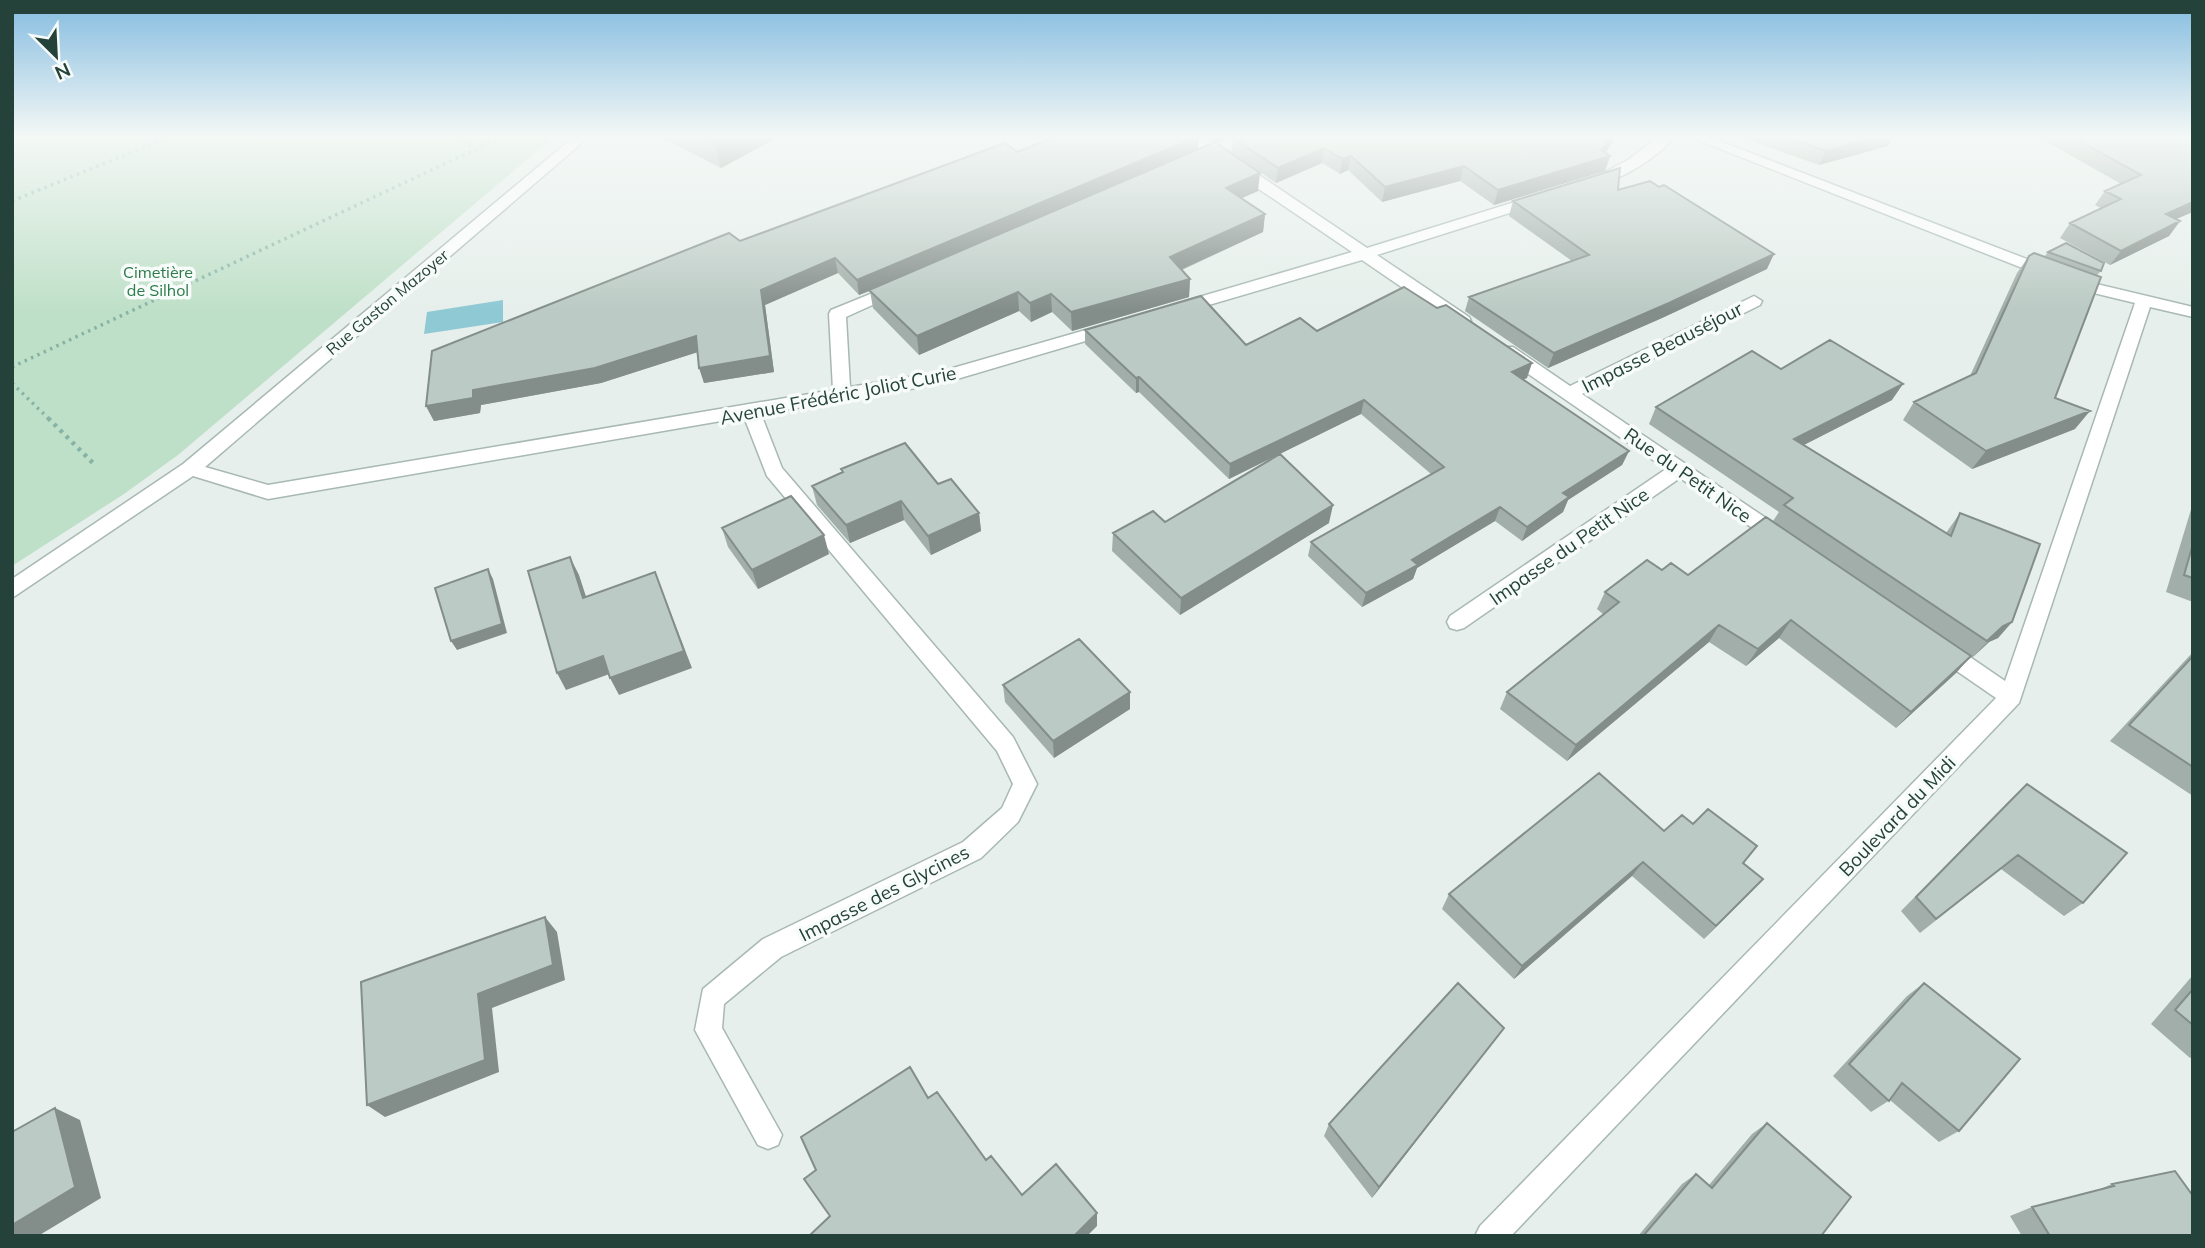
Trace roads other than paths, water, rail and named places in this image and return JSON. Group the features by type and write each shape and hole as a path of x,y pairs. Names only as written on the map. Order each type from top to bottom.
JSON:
{"street":[{"name":"Rue Gaston Mazoyer","path":"190,469 515,193"},
{"name":"Rue du Petit Nice","path":"1282,193 1364,254 1794,548"},
{"path":"1165,312 1364,254 1555,193"},
{"path":"1842,193 2079,285 2193,312"},
{"path":"842,395 837,314 913,282"},
{"name":"Boulevard du Midi","path":"1490,1236 2011,697 2144,300"},
{"name":"Impasse Beauséjour","path":"1570,393 1754,301"},
{"name":"Avenue Frédéric Joliot Curie","path":"190,469 268,492 940,378 1125,324"},
{"name":"Impasse des Glycines","path":"751,412 774,471 1005,744 1025,784 1010,815 972,850 772,948 712,999 708,1030 768,1135"},
{"path":"12,590 190,469"},
{"name":"Impasse du Petit Nice","path":"1457,622 1680,469"},
{"path":"1920,634 2011,697"}],"water":[{"path":"503,300 503,322 424,334 427,312"}],"park label":[{"name":"Cimetière de Silhol","path":"158,281"}]}
